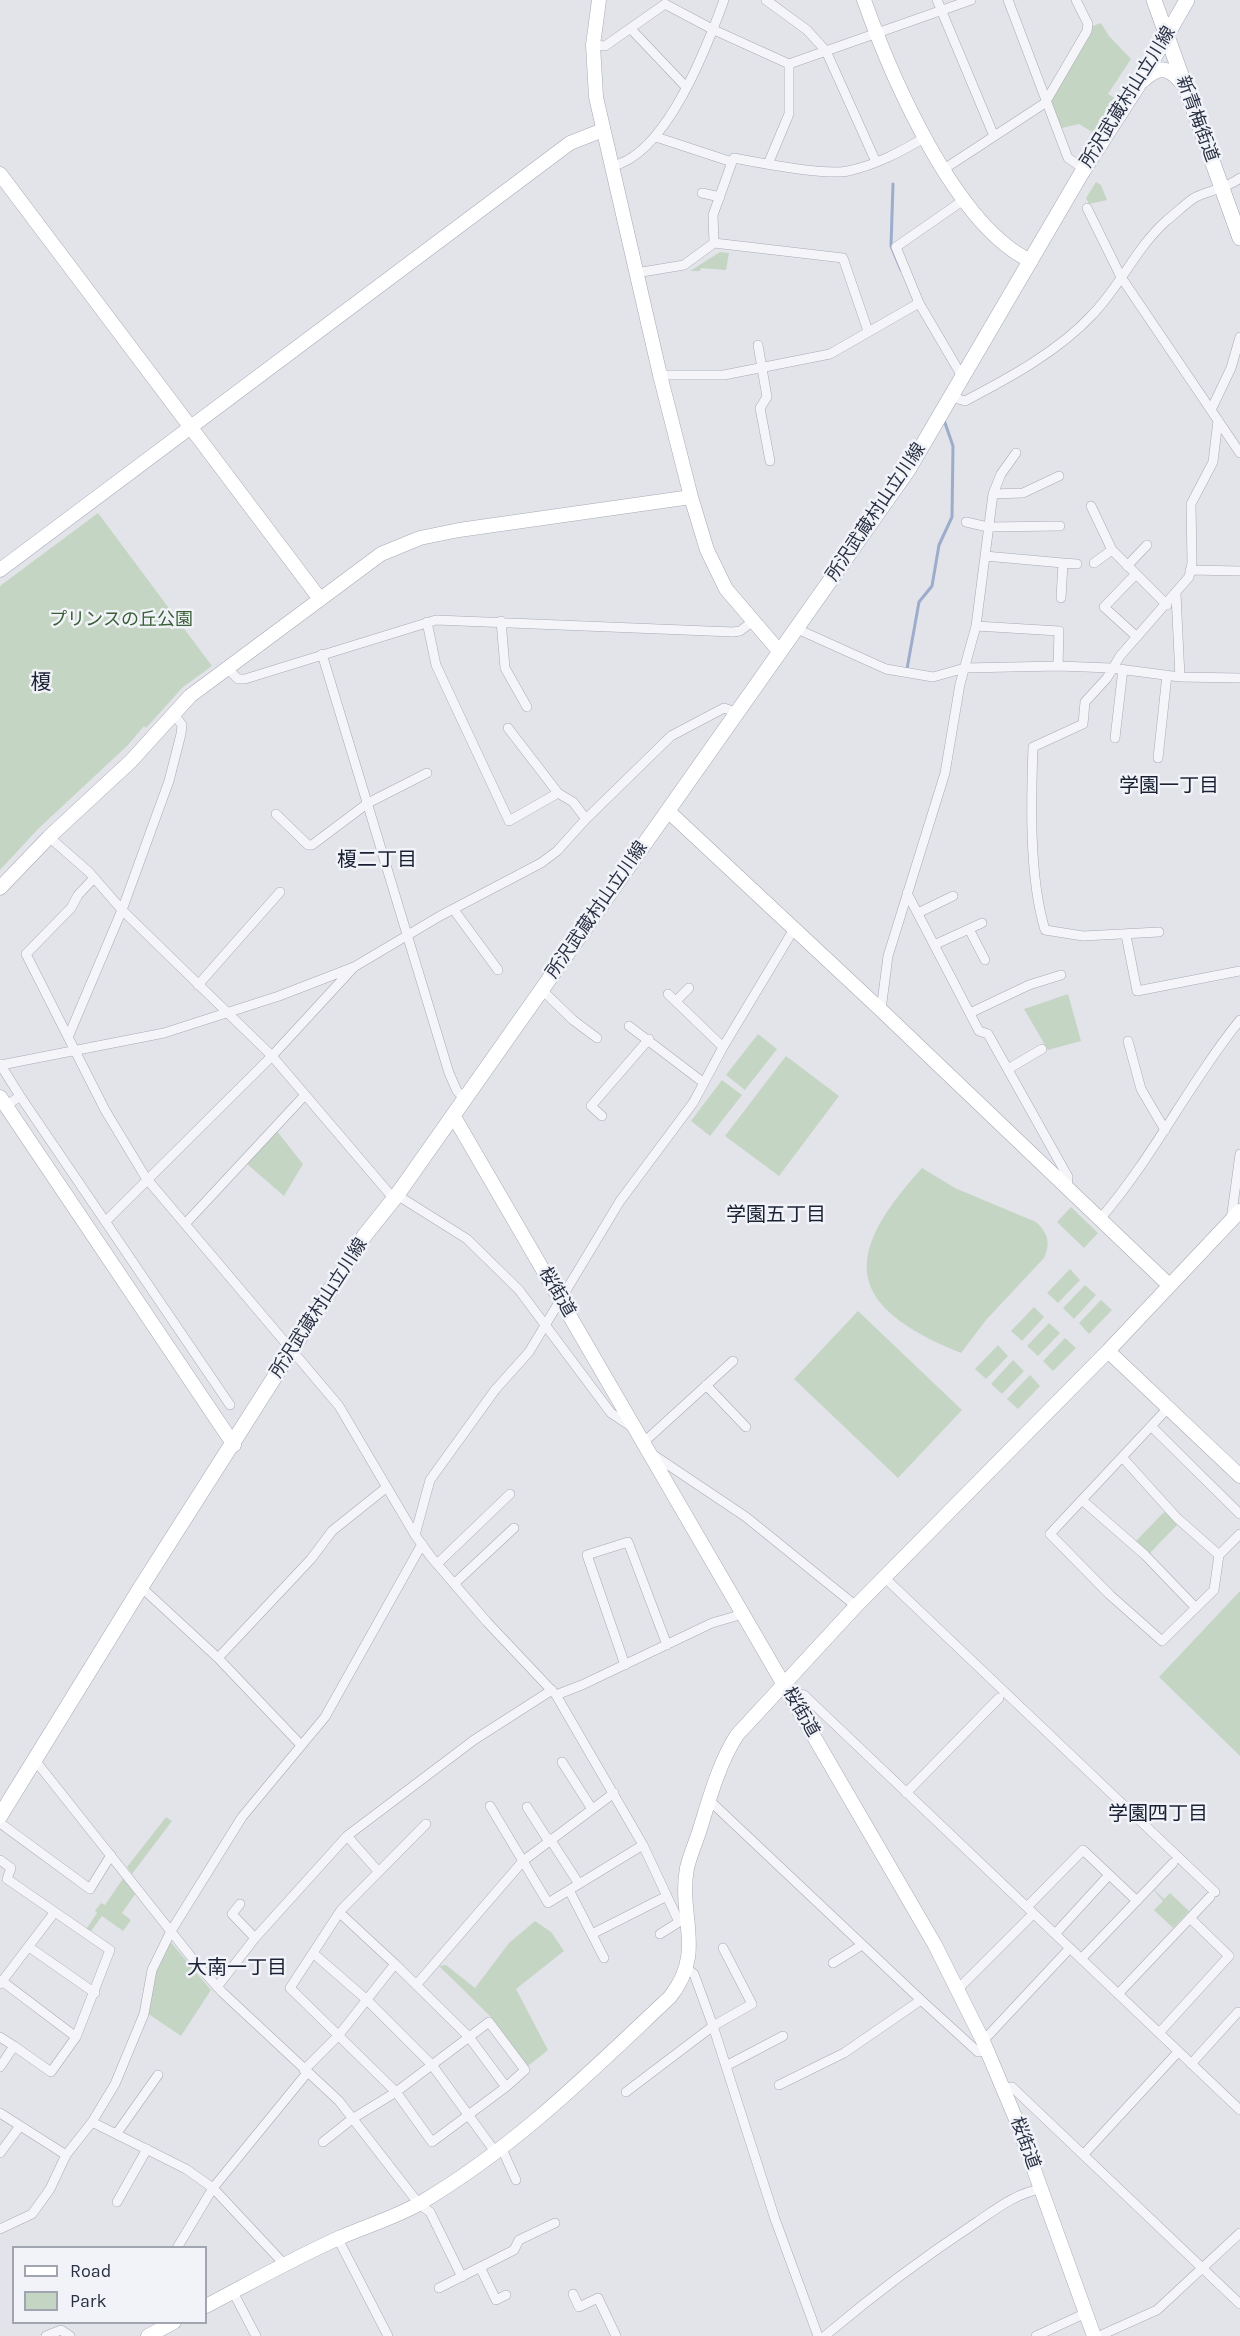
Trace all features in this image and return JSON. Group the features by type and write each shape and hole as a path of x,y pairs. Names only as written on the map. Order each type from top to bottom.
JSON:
{"main road":[{"name":"新青梅街道","path":"1154,0 1240,238"},
{"name":"所沢武蔵村山立川線","path":"0,1816 141,1587 234,1445 292,1348 366,1235 908,470 1084,169 1137,87 1187,0"},
{"path":"1137,87 1154,70 1165,69 1175,74 1186,87"}],"street":[{"path":"599,0 593,45 596,97 660,375 691,497 707,550 718,574 752,622 779,651"},
{"path":"612,166 620,164 656,137 686,87 714,30 724,0"},
{"path":"864,0 900,93 944,170 965,199 1007,247 1030,261"},
{"path":"937,0 994,136"},
{"path":"593,45 605,46 666,2 714,30 789,64 971,0"},
{"path":"1008,0 1068,158 1084,169"},
{"path":"944,170 1046,103 1087,31 1088,24 1076,0"},
{"path":"769,1 807,30 826,51 876,162"},
{"path":"631,28 686,87"},
{"path":"768,164 789,114 789,64"},
{"path":"0,570 570,143 603,130"},
{"path":"656,137 732,162"},
{"path":"714,243 713,215 734,158 846,172 901,152 924,138"},
{"path":"0,174 320,599"},
{"path":"952,398 965,401 1022,368 1063,340 1093,314 1146,242 1195,198 1222,189 1240,178"},
{"path":"702,193 720,197"},
{"path":"963,378 919,303 896,247 965,199"},
{"path":"1087,208 1121,277 1240,453"},
{"path":"636,273 684,265 714,243 843,258 868,332"},
{"path":"660,375 724,375 830,354 919,303"},
{"path":"1211,410 1231,368 1240,337"},
{"path":"758,345 767,397 760,408 770,461"},
{"path":"1159,932 1083,936 1045,930 1039,909 1031,801 1033,747 1083,724 1085,702 1107,678 1111,668 1137,637 1189,578 1191,504 1213,462 1218,420"},
{"path":"881,1010 888,956 945,774 965,668 976,626 993,494 1001,474 1017,453"},
{"path":"993,494 1023,493 1059,476"},
{"path":"0,888 49,837 131,761 172,713 227,668 381,554 420,538 459,530 691,497"},
{"path":"1091,506 1112,550 1167,605"},
{"path":"966,522 988,527 1060,526"},
{"path":"1127,566 1147,545"},
{"path":"1094,563 1112,550"},
{"path":"985,556 1077,564"},
{"path":"1060,598 1063,563"},
{"path":"1190,570 1240,571"},
{"path":"1136,574 1104,607 1137,637"},
{"path":"1176,594 1180,677"},
{"path":"227,668 238,679 245,679 427,622 448,620 733,632 740,631 752,622"},
{"path":"501,621 505,668 528,707"},
{"path":"427,622 436,665 509,821 558,793"},
{"path":"976,626 1059,631 1058,666"},
{"path":"795,628 886,669 933,677 965,668 1058,666 1123,669 1180,677 1240,678"},
{"path":"322,654 449,1073 457,1091 464,1098"},
{"path":"1115,738 1123,669"},
{"path":"1158,758 1167,675"},
{"path":"230,1405 0,1065 164,1033 228,1014 354,967 541,863 557,851 586,819 671,736 724,708 736,712"},
{"path":"69,1035 122,910 169,781 182,734 182,726 172,713"},
{"path":"508,728 558,793 573,802 586,819"},
{"path":"276,814 308,845 312,845 368,803 427,773"},
{"path":"668,811 881,1010 1169,1285"},
{"path":"49,837 94,878 122,910 272,1056 395,1197 467,1239 519,1290 610,1413 637,1430"},
{"path":"94,878 78,895 71,908 26,954 105,1110 146,1178 339,1406 416,1535 437,1564 554,1692 643,1845 667,1896 684,1922 691,1945 686,1968 670,1997 555,2106 499,2151 419,2204 338,2239 207,2305"},
{"path":"198,985 280,892"},
{"path":"907,893 979,1031 988,1034 1068,1177 1067,1188"},
{"path":"918,913 953,896"},
{"path":"454,910 498,969"},
{"path":"934,945 982,922"},
{"path":"416,1535 430,1480 495,1390 529,1352 620,1201 693,1103 723,1047 794,929"},
{"path":"969,929 985,960"},
{"path":"1126,935 1137,991 1240,971"},
{"path":"106,1221 146,1178 272,1056 354,967"},
{"path":"970,1013 1029,985 1061,975"},
{"path":"676,1001 688,988"},
{"path":"542,989 573,1020 597,1038"},
{"path":"668,993 723,1047"},
{"path":"1100,1219 1124,1191 1216,1050 1240,1020"},
{"path":"629,1026 704,1083"},
{"path":"602,1116 591,1106 649,1039"},
{"path":"1128,1041 1141,1089 1165,1130"},
{"path":"1008,1069 1042,1049"},
{"path":"185,1224 305,1095"},
{"path":"20,1096 3,1101 234,1445"},
{"name":"桜街道","path":"453,1115 787,1688 958,1989 1003,2088 1086,2313 1097,2336"},
{"path":"684,1922 687,1869 724,1757 737,1735 787,1688 856,1606 1108,1351 1235,1216 1240,1154"},
{"path":"154,1325 169,1315"},
{"path":"1108,1351 1240,1476"},
{"path":"733,1360 647,1447 746,1517 856,1606"},
{"path":"706,1385 746,1427"},
{"path":"1168,1408 1050,1534 1110,1595 1162,1641 1214,1590 1219,1555 1240,1534"},
{"path":"1151,1426 1240,1514"},
{"path":"1122,1458 1177,1518 1219,1555"},
{"path":"218,1658 311,1559 332,1531 387,1487"},
{"path":"437,1564 510,1494"},
{"path":"1082,1500 1145,1555 1196,1608"},
{"path":"454,1584 514,1528"},
{"path":"625,1665 587,1555 628,1542 667,1645"},
{"path":"0,2229 32,2214 50,2189 66,2155 92,2122 115,2084 144,2014 152,1970 171,1931 242,1817 325,1716 422,1544"},
{"path":"885,1578 1212,1895 1118,1994"},
{"path":"141,1587 218,1658 300,1744"},
{"path":"217,1987 255,1938 347,1836 474,1740 554,1692 625,1665 712,1623 743,1614"},
{"path":"787,1688 804,1695 1240,2110"},
{"path":"906,1793 999,1698"},
{"path":"34,1759 217,1987 339,2101 419,2204 430,2212 462,2277"},
{"path":"562,1762 592,1809"},
{"path":"417,1984 523,1861 549,1839 614,1793"},
{"path":"710,1800 978,2052 1070,1948"},
{"path":"490,1806 548,1903 643,1845"},
{"path":"527,1807 579,1884"},
{"path":"0,1823 90,1889 111,1855"},
{"path":"323,2142 352,2119 396,2092 489,2022 525,2070 469,2117 432,2142 396,2092 290,1988 341,1914 341,1910 426,1824"},
{"path":"347,1836 378,1871"},
{"path":"958,1989 1083,1850 1137,1901"},
{"path":"0,1860 11,1868 7,1879 110,1950 76,2037 51,2072 0,2037"},
{"path":"1081,1959 1173,1863"},
{"path":"1054,1934 1109,1875"},
{"path":"569,1890 604,1958"},
{"path":"592,1934 667,1896"},
{"path":"240,1904 232,1914 255,1938"},
{"path":"54,1913 1,1983 76,2037"},
{"path":"341,1914 470,2037 506,2087"},
{"path":"1159,2033 1229,1956 1190,1918"},
{"path":"660,1934 684,1922"},
{"path":"833,1963 862,1944"},
{"path":"29,1947 95,1993"},
{"path":"626,2092 713,2026 752,2004 723,1948"},
{"path":"313,1953 367,2000 432,2065 469,2117 499,2151 516,2180"},
{"path":"178,2246 213,2188 395,1964"},
{"path":"686,1968 694,1974 713,2026 775,2219 818,2336"},
{"path":"779,2085 844,2053 921,2000"},
{"path":"1191,2064 1237,2011"},
{"path":"726,2066 783,2036"},
{"path":"0,2067 14,2046"},
{"path":"1084,2154 1178,2052"},
{"path":"117,2133 158,2075"},
{"path":"1003,2088 1012,2087 1240,2304"},
{"path":"0,2113 66,2155"},
{"path":"92,2122 186,2169 213,2188 285,2265"},
{"path":"0,2153 20,2126"},
{"path":"117,2202 147,2149"},
{"path":"825,2336 870,2298 950,2240 1030,2190 1042,2189"},
{"path":"439,2288 514,2250 519,2240 555,2223"},
{"path":"1097,2336 1157,2310 1240,2233"},
{"path":"338,2239 388,2336"},
{"path":"480,2267 496,2300 506,2295"},
{"path":"233,2292 256,2336"},
{"path":"573,2294 579,2307 597,2298 616,2336"},
{"path":"1036,2336 1086,2313"},
{"path":"148,2336 170,2324"},
{"path":"46,2336 62,2330 70,2336"}],"green space":[{"path":"1101,23 1109,36 1131,59 1108,94 1115,98 1097,135 1079,124 1062,128 1049,104 1093,26"},
{"path":"1096,182 1101,185 1107,200 1089,204 1086,198"},
{"path":"720,252 729,253 726,270 701,268 700,271 690,271"},
{"name":"プリンスの丘公園","path":"98,513 212,666 183,687 146,728 144,726 128,745 38,829 0,870 0,586"},
{"path":"1068,994 1081,1041 1048,1050 1024,1009"},
{"path":"758,1034 777,1049 745,1090 726,1075"},
{"path":"786,1056 839,1096 779,1176 725,1136"},
{"path":"722,1080 742,1095 710,1136 691,1121"},
{"path":"276,1130 303,1164 284,1196 247,1164"},
{"path":"922,1168 955,1188 1036,1222 1047,1238 1044,1258 986,1320 961,1353 923,1335 895,1317 876,1297 868,1276 868,1253 878,1228 896,1200"},
{"path":"1071,1207 1098,1233 1084,1248 1057,1222"},
{"path":"1070,1269 1080,1280 1058,1303 1047,1293"},
{"path":"1085,1285 1096,1295 1074,1319 1063,1308"},
{"path":"1101,1300 1112,1310 1089,1334 1079,1323"},
{"path":"1034,1307 1044,1317 1022,1341 1011,1331"},
{"path":"858,1311 962,1410 898,1478 794,1379"},
{"path":"1049,1323 1060,1333 1038,1356 1027,1346"},
{"path":"1065,1338 1076,1348 1053,1371 1043,1361"},
{"path":"998,1345 1008,1356 986,1379 975,1369"},
{"path":"1013,1360 1024,1371 1002,1394 991,1384"},
{"path":"1030,1375 1040,1386 1018,1409 1007,1399"},
{"path":"1164,1512 1178,1524 1149,1554 1136,1541"},
{"path":"1240,1591 1240,1756 1159,1677"},
{"path":"166,1817 172,1821 132,1874 127,1867"},
{"path":"124,1877 136,1893 122,1913 131,1920 123,1931 102,1916 89,1934 85,1931 97,1913 95,1911 101,1903 105,1905"},
{"path":"1151,1887 1164,1899 1170,1893 1189,1911 1173,1928 1154,1910 1163,1901"},
{"path":"535,1921 551,1932 564,1951 516,1989 548,2050 528,2066 490,2016 439,1966 446,1965 475,1988 509,1943"},
{"path":"168,1939 211,1990 181,2036 147,2013 154,1976"}],"waterway":[{"path":"893,184 891,246 901,270"},
{"path":"907,669 919,602 932,586 939,545 952,517 953,446 944,420"}],"district":[{"name":"榎","path":"41,683"},
{"name":"学園一丁目","path":"1169,786"},
{"name":"榎二丁目","path":"377,860"},
{"name":"学園五丁目","path":"776,1215"},
{"name":"学園四丁目","path":"1158,1814"},
{"name":"大南一丁目","path":"237,1968"}]}
